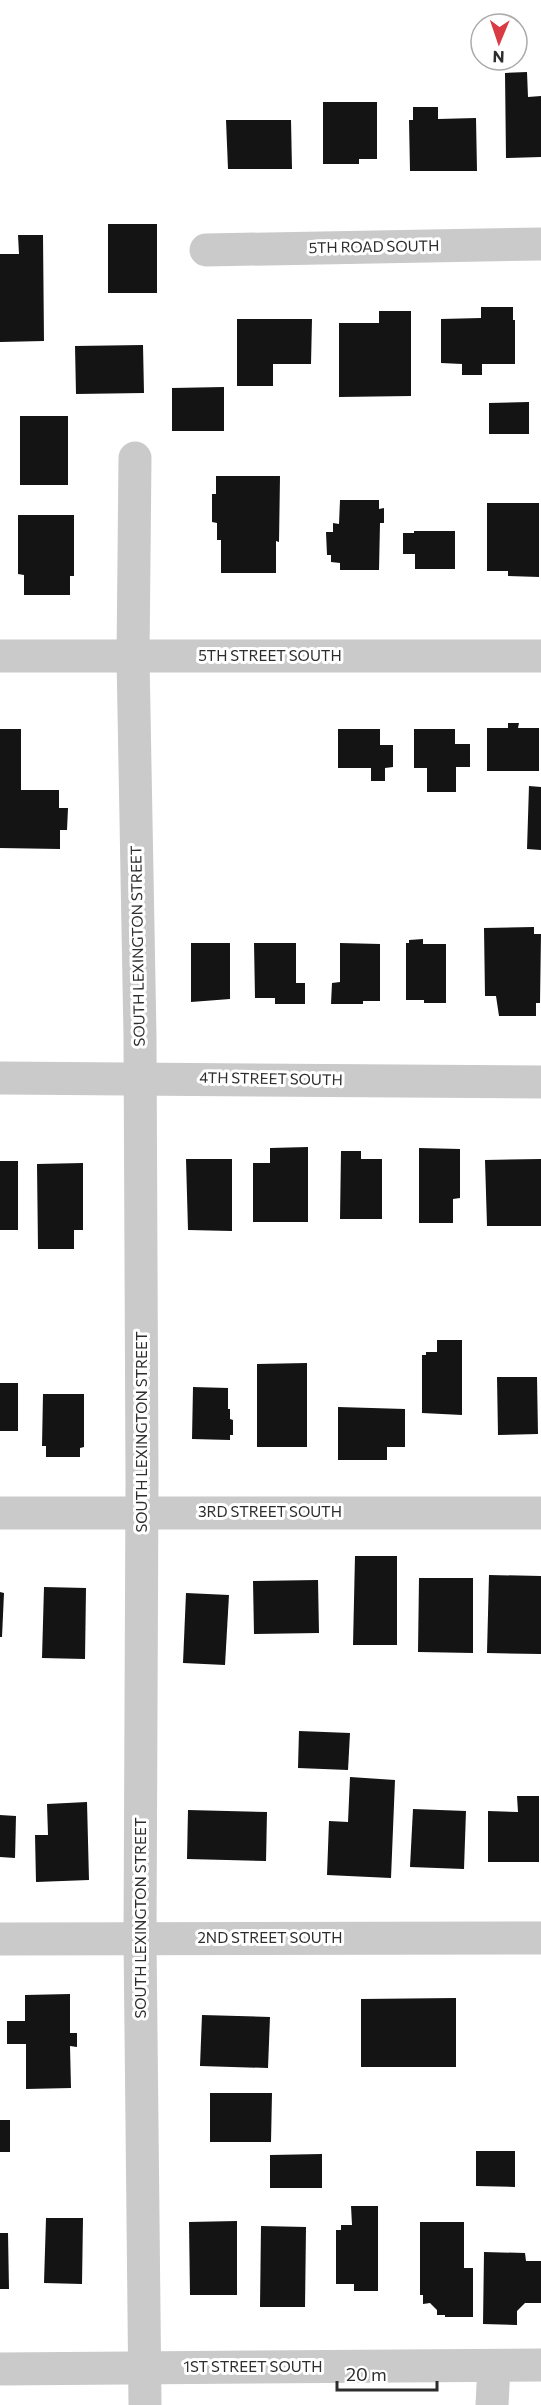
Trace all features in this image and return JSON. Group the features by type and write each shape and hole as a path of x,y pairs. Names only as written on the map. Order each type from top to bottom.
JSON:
{"street":[{"name":"5TH ROAD SOUTH","path":"206,250 541,244"},
{"name":"SOUTH LEXINGTON STREET","path":"135,458 133,657 140,1078 142,1512 140,1938 145,2405"},
{"name":"5TH STREET SOUTH","path":"0,656 541,656"},
{"name":"4TH STREET SOUTH","path":"0,1078 541,1082"},
{"name":"3RD STREET SOUTH","path":"0,1513 541,1513"},
{"name":"2ND STREET SOUTH","path":"0,1940 541,1938"},
{"name":"1ST STREET SOUTH","path":"0,2369 541,2365"},
{"path":"492,2405 494,2366"}],"building":[{"path":"527,72 528,97 541,96 541,157 506,158 505,73"},
{"path":"323,102 377,102 377,159 359,159 359,164 323,164"},
{"path":"413,107 438,107 438,119 476,118 477,171 410,171 409,120 413,120"},
{"path":"226,120 291,120 292,169 228,169"},
{"path":"108,224 157,224 157,293 108,293"},
{"path":"18,235 43,235 44,341 0,342 0,254 19,254"},
{"path":"481,307 513,307 515,364 482,364 482,375 462,375 462,364 441,363 441,319 481,318"},
{"path":"379,311 411,311 411,396 339,397 339,323 379,323"},
{"path":"237,319 312,319 311,364 273,364 273,386 237,386"},
{"path":"143,345 144,393 76,394 75,346"},
{"path":"224,387 224,431 172,431 172,388"},
{"path":"529,402 529,434 489,434 489,403"},
{"path":"20,416 68,416 68,485 20,485"},
{"path":"216,476 280,476 276,573 221,573 221,540 217,540 217,523 212,522 212,494 216,494"},
{"path":"340,500 379,500 379,509 384,508 384,523 380,523 379,570 340,570 340,563 331,562 331,555 327,555 326,532 333,532 333,523 339,524"},
{"path":"487,503 539,503 539,577 508,576 508,571 487,571"},
{"path":"18,515 74,515 74,576 70,576 70,595 24,595 24,575 18,574"},
{"path":"414,531 455,531 455,569 415,569 415,554 403,554 403,533 414,533"},
{"path":"508,723 519,723 518,728 539,728 539,771 487,771 487,728 508,728"},
{"path":"0,729 21,729 21,790 59,790 59,808 68,808 67,830 60,830 60,849 0,848"},
{"path":"338,729 380,729 380,745 393,745 393,767 385,768 385,781 371,781 371,768 338,768"},
{"path":"414,729 455,729 455,744 470,744 470,767 456,767 456,792 427,792 427,768 414,768"},
{"path":"529,786 541,787 541,850 527,849"},
{"path":"534,927 534,934 541,934 540,1003 536,1003 536,1016 499,1016 496,996 485,996 484,928"},
{"path":"423,939 423,944 446,944 446,1003 406,1000 406,943 409,943 409,940"},
{"path":"191,943 230,943 230,999 191,1002"},
{"path":"254,943 296,943 296,983 305,983 305,1004 275,1004 275,998 255,998"},
{"path":"340,943 380,944 380,1001 363,1001 363,1004 331,1004 332,983 340,982"},
{"path":"308,1147 308,1222 253,1222 253,1163 270,1163 270,1148"},
{"path":"419,1148 460,1149 460,1198 453,1199 453,1223 419,1223"},
{"path":"341,1151 361,1151 361,1159 382,1159 382,1219 340,1219"},
{"path":"186,1159 232,1159 232,1231 188,1230"},
{"path":"541,1159 541,1226 487,1226 485,1160"},
{"path":"0,1161 18,1161 18,1230 0,1230"},
{"path":"83,1163 83,1230 74,1230 74,1249 38,1249 37,1164"},
{"path":"437,1340 462,1340 462,1415 422,1413 422,1355 426,1355 426,1352 437,1352"},
{"path":"307,1363 307,1447 257,1447 257,1364"},
{"path":"497,1377 537,1377 538,1434 498,1435"},
{"path":"0,1383 18,1383 18,1431 0,1431"},
{"path":"193,1387 228,1388 228,1409 230,1409 230,1419 233,1420 233,1435 230,1435 230,1440 192,1439"},
{"path":"43,1394 84,1394 84,1447 80,1448 80,1457 46,1457 46,1446 42,1446"},
{"path":"338,1407 405,1409 405,1447 387,1447 387,1460 338,1460"},
{"path":"355,1556 397,1556 397,1645 353,1645"},
{"path":"489,1575 541,1576 541,1654 487,1653"},
{"path":"419,1578 473,1578 473,1653 418,1652"},
{"path":"318,1580 319,1633 254,1634 253,1581"},
{"path":"44,1587 86,1588 85,1659 42,1658"},
{"path":"0,1592 4,1593 2,1637 0,1637"},
{"path":"186,1593 229,1595 225,1665 183,1663"},
{"path":"299,1731 350,1733 348,1770 298,1768"},
{"path":"350,1777 395,1780 391,1878 327,1875 329,1821 348,1822"},
{"path":"517,1796 539,1796 539,1862 488,1862 488,1811 518,1812"},
{"path":"87,1802 89,1880 36,1882 35,1835 48,1835 47,1804"},
{"path":"413,1809 466,1811 464,1869 410,1867"},
{"path":"188,1810 267,1812 266,1861 187,1859"},
{"path":"0,1815 16,1816 15,1858 0,1857"},
{"path":"70,1994 70,2033 77,2033 77,2047 70,2046 71,2088 26,2089 26,2044 7,2044 7,2021 25,2021 25,1995"},
{"path":"456,1998 456,2067 361,2067 361,1999"},
{"path":"202,2015 270,2017 268,2068 200,2066"},
{"path":"210,2093 272,2093 271,2142 210,2142"},
{"path":"0,2120 10,2120 10,2152 0,2152"},
{"path":"476,2151 515,2151 515,2187 476,2186"},
{"path":"322,2154 322,2188 270,2188 270,2155"},
{"path":"351,2206 378,2206 378,2291 354,2291 354,2284 336,2284 336,2230 341,2230 341,2225 352,2225"},
{"path":"46,2218 83,2218 82,2284 44,2283"},
{"path":"237,2221 237,2295 190,2295 189,2222"},
{"path":"420,2222 464,2222 464,2268 473,2268 473,2317 437,2315 437,2310 430,2303 423,2304 423,2295 420,2295"},
{"path":"261,2226 306,2227 305,2307 260,2307"},
{"path":"0,2233 8,2233 9,2289 0,2289"},
{"path":"484,2252 525,2253 526,2261 541,2261 541,2303 525,2303 517,2311 517,2325 483,2324"}]}
